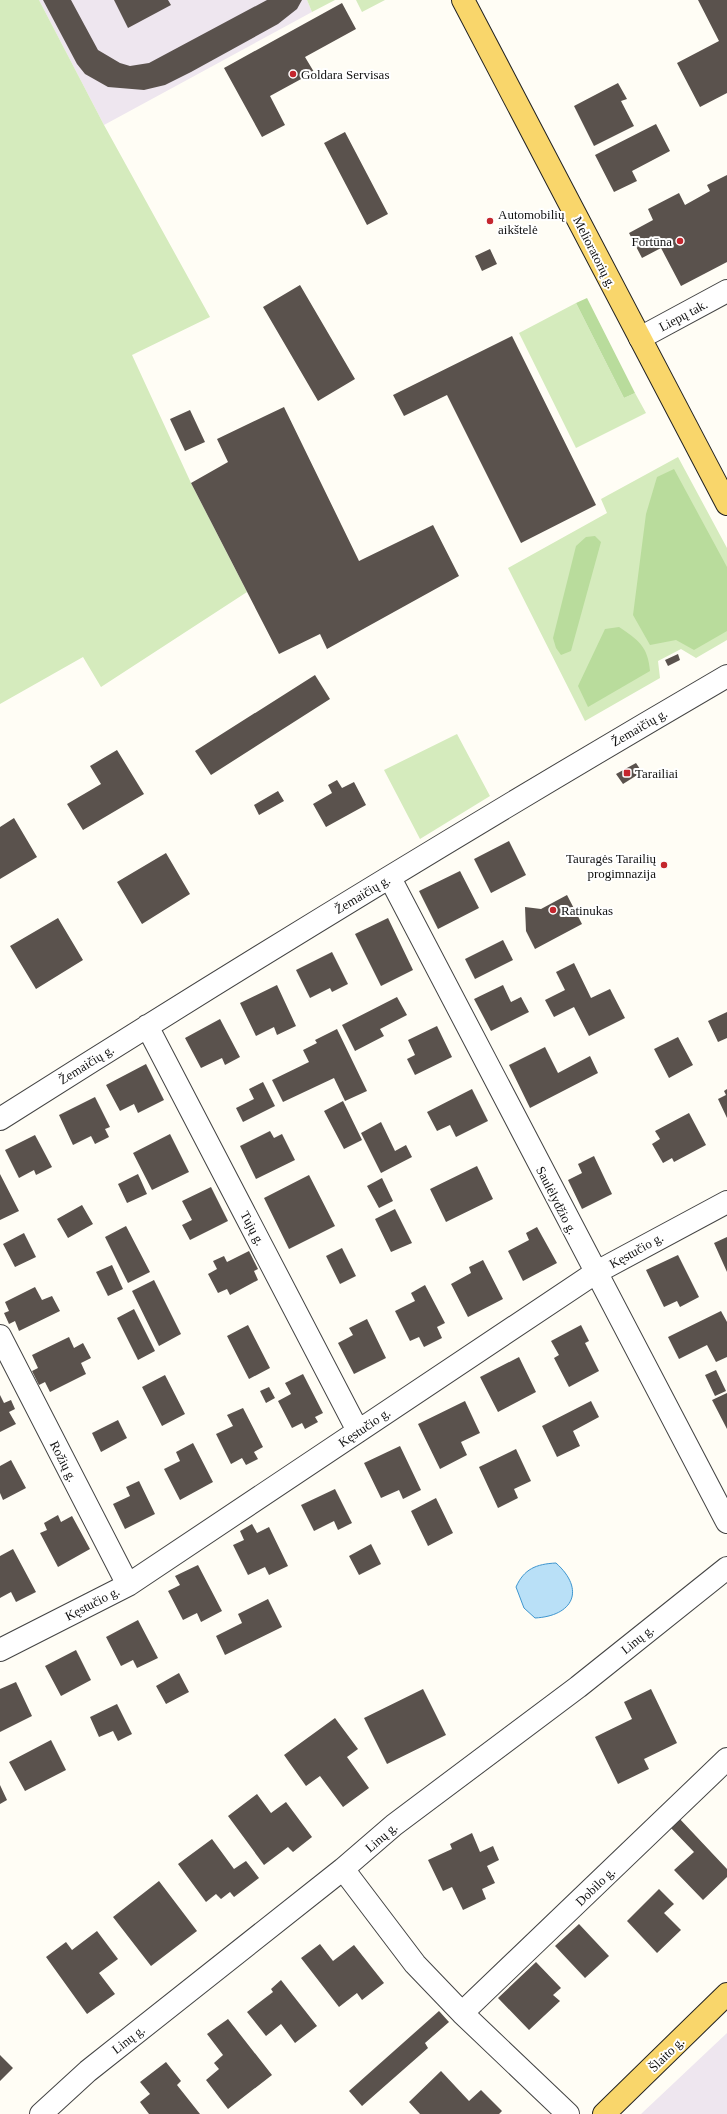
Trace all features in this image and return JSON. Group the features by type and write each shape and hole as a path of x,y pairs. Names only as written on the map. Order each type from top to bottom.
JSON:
{"main road":[{"name":"Melioratorių g.","path":"463,0 727,504"},
{"name":"Šlaito g.","path":"604,2114 727,1994"}],"street":[{"name":"Liepų tak.","path":"640,338 727,292"},
{"name":"Žemaičių g.","path":"0,1119 147,1026 571,767 727,676"},
{"name":"Saulėlydžio g.","path":"390,878 595,1272 720,1491 727,1522"},
{"name":"Tujų g.","path":"147,1026 358,1431"},
{"name":"Kęstučio g.","path":"0,1650 128,1585 595,1272 727,1202"},
{"name":"Rožių g.","path":"0,1336 128,1585"},
{"name":"Linų g.","path":"41,2114 88,2071 343,1869 394,1824 578,1687 727,1568"},
{"name":"Dobilo g.","path":"462,2013 727,1759"},
{"path":"343,1869 415,1964 462,2013 568,2114"}],"shaded area":[{"path":"39,0 307,0 312,12 104,125"},
{"path":"727,2033 727,2114 641,2114"}],"green space":[{"path":"0,0 39,0 104,125 210,317 132,355 191,483 247,592 101,687 83,657 0,704"},
{"path":"307,0 335,0 312,12"},
{"path":"356,0 385,0 362,12"},
{"path":"587,298 635,393 624,398 576,303"},
{"path":"576,303 624,398 635,393 646,413 576,448 519,333"},
{"path":"678,457 727,548 727,640 696,658 681,649 658,661 660,678 585,721 508,568 607,513 601,499"},
{"path":"674,469 727,567 727,631 694,650 676,640 650,645 633,615 646,514 657,477"},
{"path":"595,536 601,542 571,651 561,655 556,648 553,638 576,546 586,537"},
{"path":"619,627 641,644 647,655 650,671 588,707 578,686 605,629"},
{"path":"457,734 490,796 420,839 384,770"}],"water":[{"path":"556,1563 571,1583 573,1592 571,1600 566,1607 559,1612 548,1616 535,1618 524,1608 516,1587 527,1572 537,1566"}],"building":[{"path":"43,0 71,0 98,50 120,63 130,66 149,63 267,0 302,0 297,9 278,24 165,85 144,90 108,87 85,74 77,64"},
{"path":"114,0 168,0 171,5 128,28"},
{"path":"698,0 727,0 727,93 700,107 677,63 719,41"},
{"path":"342,3 356,29 305,57 314,72 270,96 285,125 262,137 224,68"},
{"path":"618,83 627,99 621,101 634,126 594,146 574,106"},
{"path":"656,124 670,151 632,171 637,181 614,192 595,155"},
{"path":"345,132 388,214 367,225 324,143"},
{"name":"Fortūna","path":"727,175 727,262 681,286 661,248 642,258 629,233 653,220 648,209 679,193 685,205 710,191 707,185"},
{"path":"490,249 497,264 482,271 475,256"},
{"path":"300,285 355,379 318,401 263,307"},
{"path":"512,336 596,505 521,543 447,395 404,416 393,395"},
{"path":"284,407 359,561 433,525 459,576 327,649 320,634 279,654 191,483 228,462 217,439"},
{"path":"190,410 205,442 185,451 170,419"},
{"path":"678,654 680,660 668,666 665,660"},
{"path":"315,675 330,699 211,775 195,751"},
{"path":"117,750 144,794 83,830 67,804 101,784 90,766"},
{"path":"636,763 642,772 623,784 616,774"},
{"path":"337,780 342,788 354,782 366,805 326,827 313,804 332,793 328,785"},
{"path":"278,791 284,801 259,815 254,805"},
{"path":"14,818 37,857 0,879 0,827"},
{"path":"509,841 526,875 491,893 474,859"},
{"path":"166,853 190,894 142,924 117,882"},
{"path":"460,871 479,908 438,929 419,891"},
{"path":"567,895 582,924 535,949 526,931 525,907 541,909"},
{"path":"58,918 83,960 36,989 10,946"},
{"path":"388,918 413,970 381,986 355,934"},
{"path":"503,940 513,960 475,979 465,959"},
{"path":"332,952 348,984 332,992 330,988 310,998 296,970"},
{"path":"574,963 591,998 610,989 625,1018 589,1036 574,1007 554,1017 545,1000 565,990 556,972"},
{"path":"277,985 296,1026 277,1035 274,1027 256,1036 240,1003"},
{"path":"503,985 511,1002 521,997 529,1012 491,1031 474,999"},
{"path":"397,997 407,1015 380,1029 384,1036 355,1051 342,1025"},
{"path":"727,1012 727,1038 718,1042 708,1021"},
{"path":"220,1019 240,1057 225,1065 222,1058 201,1068 185,1038"},
{"path":"437,1026 452,1057 415,1075 407,1059 415,1055 408,1040"},
{"path":"337,1029 367,1091 345,1101 334,1078 283,1102 272,1080 309,1062 303,1050 317,1043 315,1040"},
{"path":"678,1037 693,1065 669,1078 654,1049"},
{"path":"545,1047 558,1073 590,1056 598,1073 530,1108 509,1065"},
{"path":"146,1064 164,1100 138,1113 134,1104 120,1111 106,1085"},
{"path":"263,1082 275,1106 243,1122 236,1108 254,1099 249,1089"},
{"path":"472,1089 488,1121 456,1137 450,1125 437,1131 427,1112"},
{"path":"727,1089 727,1118 718,1099 726,1095 724,1091"},
{"path":"95,1097 110,1127 105,1129 109,1137 95,1144 91,1136 73,1145 59,1115"},
{"path":"343,1101 362,1140 344,1149 324,1111"},
{"path":"689,1113 706,1145 674,1162 672,1158 663,1163 652,1144 660,1139 655,1131"},
{"path":"381,1122 395,1151 406,1145 412,1157 381,1173 361,1133"},
{"path":"270,1131 274,1138 282,1134 295,1160 256,1179 240,1146"},
{"path":"170,1134 189,1172 152,1190 133,1153"},
{"path":"35,1135 52,1167 36,1175 34,1170 19,1178 5,1150"},
{"path":"594,1156 612,1194 582,1209 568,1180 582,1173 578,1164"},
{"path":"477,1166 493,1199 446,1222 430,1189"},
{"path":"0,1174 19,1211 0,1220"},
{"path":"138,1174 147,1194 127,1203 118,1184"},
{"path":"309,1175 335,1226 289,1249 264,1198"},
{"path":"382,1178 393,1201 379,1208 367,1186"},
{"path":"211,1187 228,1221 190,1240 182,1225 192,1220 182,1201"},
{"path":"82,1205 93,1224 68,1238 57,1219"},
{"path":"395,1209 412,1243 391,1252 375,1219"},
{"path":"126,1226 150,1272 128,1283 105,1237"},
{"path":"537,1227 557,1263 523,1281 508,1251 529,1240 526,1233"},
{"path":"24,1233 36,1257 15,1267 3,1244"},
{"path":"727,1237 727,1272 714,1243"},
{"path":"342,1248 356,1276 340,1284 326,1256"},
{"path":"249,1251 258,1269 254,1271 258,1280 230,1295 227,1289 218,1293 208,1274 217,1269 213,1261 224,1256 227,1262"},
{"path":"678,1255 699,1297 680,1307 677,1301 664,1307 646,1270"},
{"path":"483,1260 503,1299 468,1317 451,1284 471,1273 469,1267"},
{"path":"112,1265 123,1289 108,1296 96,1272"},
{"path":"154,1280 181,1334 159,1346 132,1291"},
{"path":"425,1285 445,1323 437,1327 442,1338 424,1347 419,1337 410,1341 395,1311 415,1301 411,1293"},
{"path":"35,1287 42,1300 52,1296 60,1311 19,1331 15,1321 9,1324 4,1313 9,1311 5,1302"},
{"path":"134,1309 155,1351 138,1360 117,1318"},
{"path":"721,1311 727,1322 727,1357 716,1362 707,1345 679,1359 668,1337"},
{"path":"367,1319 386,1358 354,1374 338,1343 353,1335 349,1328"},
{"path":"248,1325 270,1368 249,1379 227,1336"},
{"path":"581,1325 589,1341 585,1343 599,1371 569,1387 554,1358 559,1355 551,1341"},
{"path":"69,1337 74,1348 83,1343 91,1358 81,1363 86,1374 50,1392 45,1382 39,1385 32,1371 38,1368 32,1355"},
{"path":"519,1357 536,1392 498,1412 480,1377"},
{"path":"716,1370 726,1391 715,1396 705,1375"},
{"path":"303,1374 323,1413 315,1417 318,1422 305,1429 302,1423 292,1428 278,1401 291,1394 285,1383"},
{"path":"165,1375 185,1414 162,1426 142,1387"},
{"path":"269,1387 275,1398 266,1403 260,1391"},
{"path":"727,1393 727,1429 712,1400"},
{"path":"0,1395 4,1403 11,1400 15,1409 9,1412 16,1424 0,1432"},
{"path":"465,1401 480,1433 461,1442 467,1455 440,1469 418,1424"},
{"path":"591,1401 599,1417 573,1431 580,1446 557,1457 542,1426"},
{"path":"243,1408 263,1447 254,1452 258,1459 246,1465 242,1458 231,1464 216,1434 233,1426 227,1415"},
{"path":"118,1420 127,1438 101,1452 92,1433"},
{"path":"193,1443 213,1482 180,1500 164,1469 180,1461 176,1452"},
{"path":"400,1446 421,1490 403,1499 399,1490 381,1498 364,1463"},
{"path":"516,1449 531,1481 514,1489 518,1498 498,1508 479,1467"},
{"path":"11,1460 26,1488 3,1500 0,1493 0,1466"},
{"path":"139,1481 155,1514 125,1529 113,1504 130,1496 126,1487"},
{"path":"335,1489 352,1523 338,1530 334,1521 314,1531 301,1505"},
{"path":"436,1498 453,1533 428,1546 411,1511"},
{"path":"58,1515 61,1522 72,1516 90,1549 58,1567 40,1533 47,1530 44,1523"},
{"path":"252,1524 257,1533 269,1527 288,1566 269,1575 265,1567 248,1575 233,1545 244,1540 240,1531"},
{"path":"371,1544 381,1564 359,1575 349,1556"},
{"path":"13,1549 36,1592 16,1602 11,1592 0,1598 0,1556"},
{"path":"198,1565 222,1611 201,1622 197,1613 183,1620 168,1591 180,1585 175,1576"},
{"path":"268,1599 282,1627 225,1655 216,1636 242,1623 238,1614"},
{"path":"138,1620 158,1658 137,1668 133,1660 121,1666 106,1637"},
{"path":"76,1650 91,1680 61,1696 45,1666"},
{"path":"179,1673 189,1692 166,1704 156,1686"},
{"path":"16,1682 32,1716 0,1732 0,1689"},
{"path":"423,1689 446,1735 387,1764 364,1718"},
{"path":"651,1689 677,1743 644,1759 649,1769 618,1784 595,1737 632,1719 624,1702"},
{"path":"117,1704 132,1734 118,1741 113,1731 99,1737 90,1717"},
{"path":"335,1718 358,1749 347,1757 369,1788 343,1807 320,1776 306,1786 284,1755"},
{"path":"51,1740 66,1770 25,1791 9,1762"},
{"path":"0,1785 7,1800 0,1804"},
{"path":"257,1794 271,1813 286,1802 312,1837 293,1852 288,1847 264,1865 228,1816"},
{"path":"678,1817 727,1869 727,1877 703,1900 674,1870 694,1852 669,1826"},
{"path":"472,1833 480,1852 493,1846 499,1860 487,1866 495,1883 482,1889 486,1899 463,1910 452,1887 443,1891 428,1860 452,1849 450,1844"},
{"path":"212,1839 234,1869 246,1861 259,1878 234,1897 230,1892 221,1899 216,1894 206,1902 178,1864"},
{"path":"159,1881 197,1931 151,1966 113,1917"},
{"path":"659,1889 674,1904 664,1913 681,1930 657,1953 627,1921"},
{"path":"579,1924 609,1956 585,1978 555,1946"},
{"path":"97,1931 118,1959 99,1973 115,1994 87,2014 46,1957 66,1942 72,1950"},
{"path":"320,1944 333,1961 354,1945 384,1983 362,2000 357,1993 339,2007 301,1958"},
{"path":"536,1962 561,1988 553,1995 560,2001 529,2030 498,1998"},
{"path":"281,1980 317,2026 295,2043 281,2024 266,2036 247,2012 273,1992 271,1989"},
{"path":"439,2011 449,2022 425,2043 428,2048 362,2106 349,2091"},
{"path":"228,2019 272,2075 228,2109 206,2080 219,2069 214,2063 223,2055 207,2034"},
{"path":"0,2055 13,2068 0,2081"},
{"path":"166,2062 181,2081 177,2085 200,2114 149,2114 140,2102 150,2094 140,2082"},
{"path":"441,2071 469,2101 481,2090 502,2111 499,2114 420,2114 409,2102"}],"place":[{"name":"Goldara Servisas","path":"293,74"},
{"name":"Automobilių aikštelė","path":"490,221"},
{"name":"Fortūna","path":"680,241"},
{"name":"Tarailiai","path":"627,773"},
{"name":"Tauragės Tarailių progimnazija","path":"664,865"},
{"name":"Ratinukas","path":"553,910"}]}
